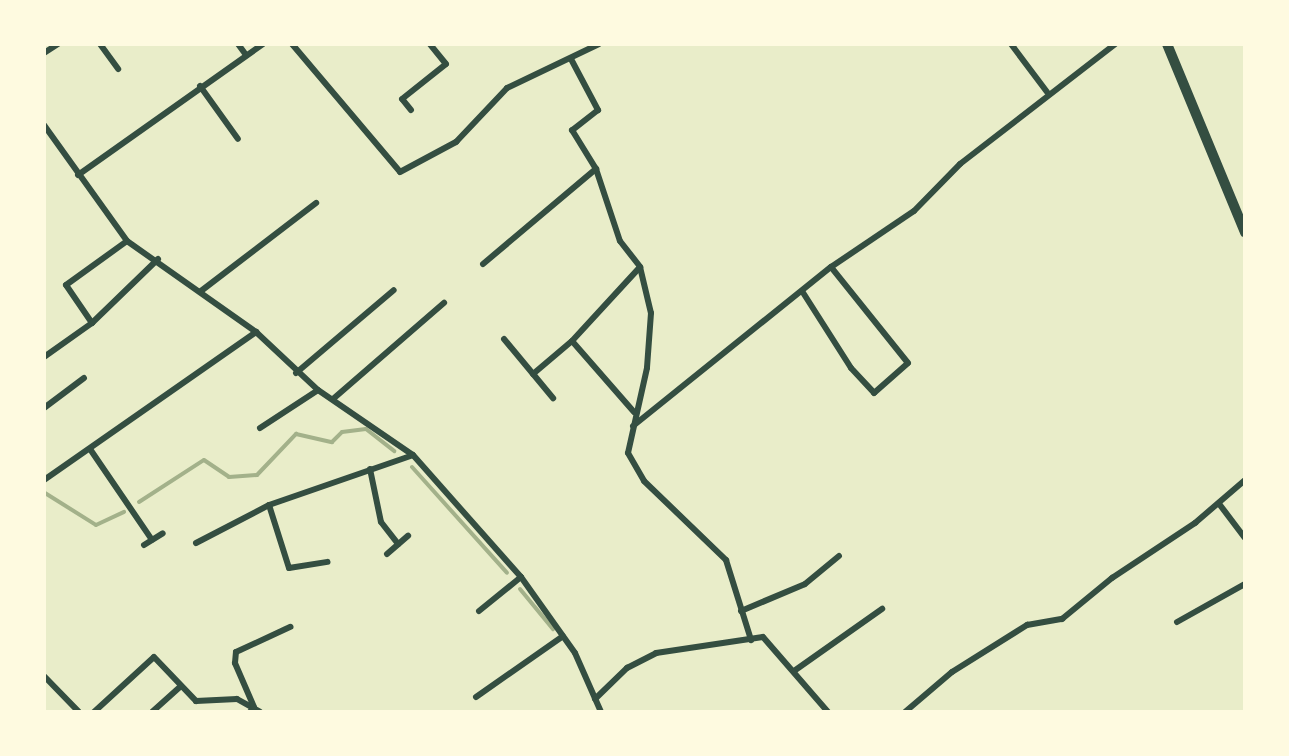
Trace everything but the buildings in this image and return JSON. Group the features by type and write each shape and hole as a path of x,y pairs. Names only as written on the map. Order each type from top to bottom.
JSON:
{"main road":[{"path":"1171,46 1245,232"}],"street":[{"path":"44,53 58,44"},
{"path":"100,44 118,69"},
{"path":"238,44 246,55"},
{"path":"78,175 263,44"},
{"path":"292,44 400,172 456,142 507,88 599,44"},
{"path":"411,110 402,99 446,64 430,44"},
{"path":"1011,44 1047,92"},
{"path":"633,426 831,267 914,211 960,164 1047,92 1115,44"},
{"path":"571,59 598,110 572,130 596,169 620,241 640,267 652,321 647,368 634,412 628,453 644,481 726,560 751,640"},
{"path":"200,86 238,139"},
{"path":"44,125 127,241 158,259 256,332 296,373 318,390 413,455 521,577 563,636 601,712"},
{"path":"483,264 596,169"},
{"path":"201,291 316,203"},
{"path":"92,323 66,285 127,241"},
{"path":"44,357 92,323 158,259"},
{"path":"533,374 572,341 640,267"},
{"path":"802,291 851,368 874,393 908,363 831,267"},
{"path":"296,373 394,290"},
{"path":"333,399 444,303"},
{"path":"44,480 256,332"},
{"path":"504,339 553,398"},
{"path":"572,341 634,412"},
{"path":"44,408 84,378"},
{"path":"260,428 318,390"},
{"path":"90,449 152,540"},
{"path":"196,543 269,505 413,455"},
{"path":"370,469 381,522 398,544"},
{"path":"905,712 952,672 1027,625 1062,619 1112,578 1220,505 1245,480"},
{"path":"269,505 289,568 328,562"},
{"path":"1220,505 1245,538"},
{"path":"144,545 163,533"},
{"path":"387,554 408,536"},
{"path":"741,611 805,584 839,556"},
{"path":"479,611 521,577"},
{"path":"1177,622 1245,584"},
{"path":"794,671 882,609"},
{"path":"255,710 235,663 236,652 290,627"},
{"path":"476,697 563,636"},
{"path":"595,699 627,668 656,653 763,637 828,712"},
{"path":"94,712 154,657 196,701 237,699 255,710"},
{"path":"44,676 79,712"},
{"path":"152,712 181,686"}],"waterway":[{"path":"139,502 204,460 229,477 257,475 296,434 332,442 342,432 366,429 394,451"},
{"path":"412,467 507,573"},
{"path":"45,493 96,525 124,512"},
{"path":"520,589 553,629"}]}
